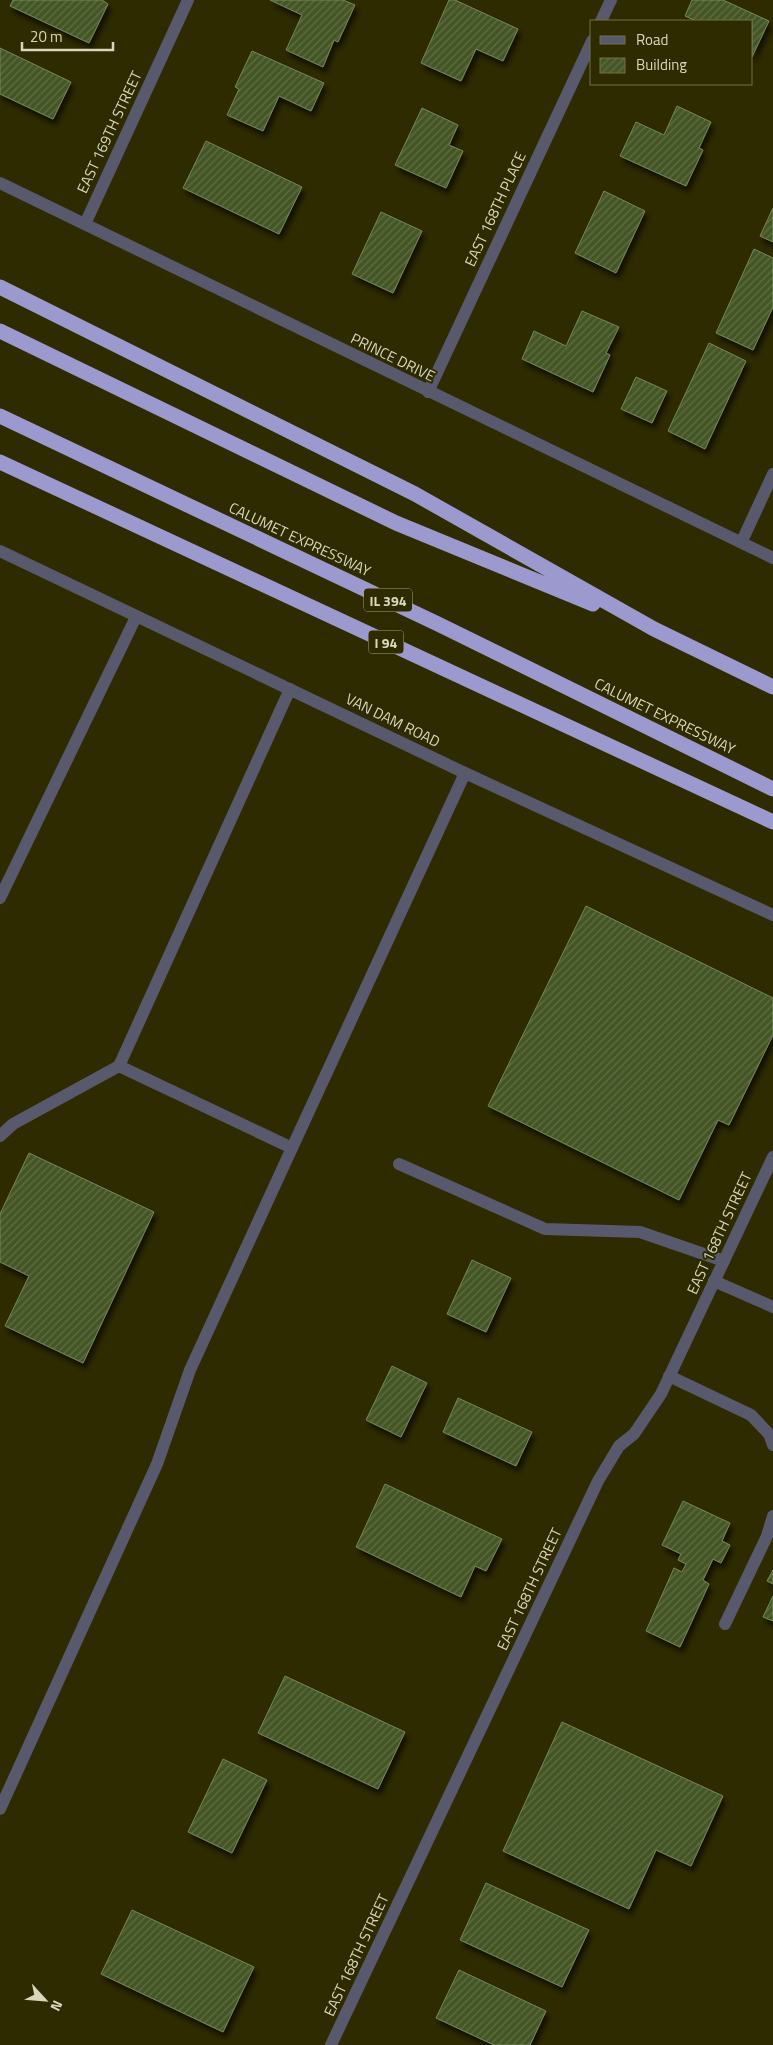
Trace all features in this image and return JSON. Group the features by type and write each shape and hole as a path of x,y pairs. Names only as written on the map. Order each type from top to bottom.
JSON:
{"highway":[{"path":"0,287 415,494 654,629 773,687"},
{"path":"0,331 396,523 654,629"},
{"name":"CALUMET EXPRESSWAY","path":"0,416 438,624 773,789"},
{"name":"I 94","path":"0,462 773,822"}],"street":[{"name":"EAST 169TH STREET","path":"84,224 188,0"},
{"path":"601,20 611,0"},
{"name":"EAST 168TH PLACE","path":"428,392 590,45"},
{"name":"PRINCE DRIVE","path":"0,183 428,392 742,541 773,558"},
{"path":"742,541 773,474"},
{"name":"VAN DAM ROAD","path":"0,550 136,617 465,773 773,915"},
{"path":"0,898 136,617"},
{"path":"0,1136 13,1124 119,1066 290,689"},
{"path":"0,1809 157,1464 190,1370 465,773"},
{"path":"119,1066 292,1148"},
{"name":"EAST 168TH STREET","path":"331,2045 598,1481 619,1446 634,1434 648,1415 670,1376 773,1157"},
{"path":"399,1164 545,1230 640,1232 724,1262"},
{"path":"714,1281 773,1307"},
{"path":"670,1376 751,1415 769,1434 773,1445"},
{"path":"726,1624 767,1536 773,1516"}],"building":[{"path":"13,0 102,0 108,4 89,43 10,6"},
{"path":"270,0 343,0 355,5 338,42 334,40 323,67 286,50 302,15"},
{"path":"449,0 455,0 518,29 503,61 476,49 461,81 421,63"},
{"path":"692,0 723,0 769,21 753,55 753,20 694,20 685,16"},
{"path":"0,48 71,82 53,119 0,94"},
{"path":"252,51 324,83 311,111 279,96 263,131 227,115 239,89 235,87"},
{"path":"677,106 711,122 699,148 703,150 686,186 620,156 636,122 664,135"},
{"path":"422,108 458,125 449,145 463,151 446,188 395,165"},
{"path":"206,141 302,187 279,234 183,188"},
{"path":"604,191 645,211 616,273 575,253"},
{"path":"773,208 773,242 760,236"},
{"path":"381,212 422,231 393,293 352,274"},
{"path":"754,249 773,258 773,307 753,350 716,333"},
{"path":"582,311 619,327 606,353 610,355 593,392 522,359 534,331 566,346"},
{"path":"709,343 746,361 705,449 668,431"},
{"path":"636,377 667,391 652,423 621,409"},
{"path":"586,906 773,998 773,1035 729,1125 718,1120 679,1200 488,1106"},
{"path":"29,1153 154,1212 83,1363 5,1326 29,1276 0,1262 0,1214"},
{"path":"472,1260 511,1278 486,1332 447,1314"},
{"path":"392,1366 427,1383 401,1437 366,1420"},
{"path":"458,1398 532,1432 516,1466 443,1432"},
{"path":"385,1484 502,1539 486,1571 475,1566 461,1597 356,1547"},
{"path":"683,1501 730,1523 722,1541 730,1545 721,1563 713,1559 703,1580 709,1584 680,1647 646,1631 674,1568 682,1572 686,1564 678,1560 681,1554 662,1545"},
{"path":"773,1570 773,1584 767,1581"},
{"path":"773,1596 773,1621 763,1617"},
{"path":"285,1676 405,1732 378,1789 258,1733"},
{"path":"562,1722 723,1796 691,1866 656,1850 629,1909 503,1851"},
{"path":"223,1759 267,1780 232,1853 188,1832"},
{"path":"486,1883 589,1930 562,1987 460,1940"},
{"path":"132,1910 254,1967 223,2032 101,1974"},
{"path":"459,1970 546,2011 530,2045 494,2045 436,2018"}]}
